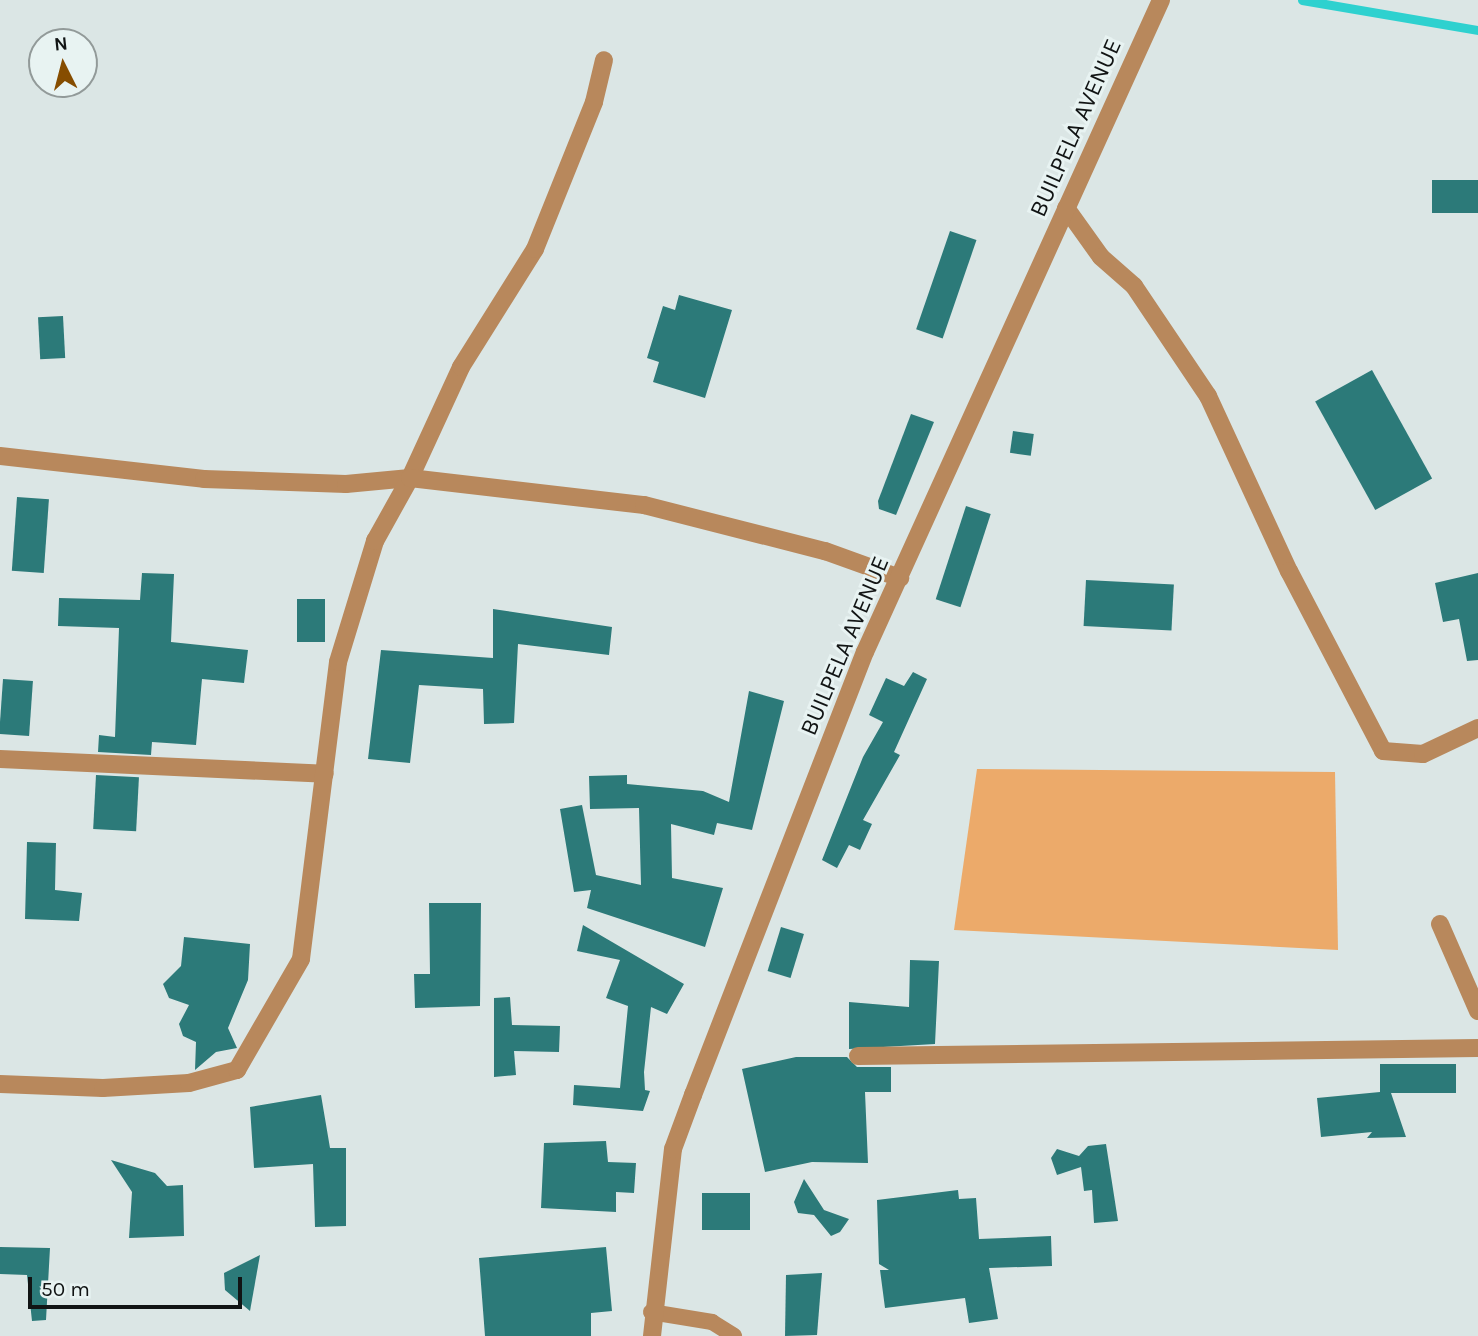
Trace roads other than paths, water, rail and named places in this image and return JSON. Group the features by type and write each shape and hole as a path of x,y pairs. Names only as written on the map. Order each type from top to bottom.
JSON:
{"street":[{"name":"BUILPELA AVENUE","path":"652,1336 651,1312 673,1149 865,652 1161,0"},
{"path":"0,1084 103,1088 189,1083 237,1070 301,959 307,881 325,774 338,662 375,541 410,478 461,366 535,249 594,102 604,60"},
{"path":"1066,208 1101,257 1134,286 1208,396 1289,571 1383,751 1423,754 1478,728"},
{"path":"0,456 204,479 346,484 410,478 645,505 825,551 900,578"},
{"path":"0,759 325,774"},
{"path":"1440,924 1478,1011"},
{"path":"858,1056 1478,1048"}],"lane":[{"path":"651,1312 712,1322 734,1336"}],"waterway":[{"path":"1302,0 1478,30"}]}
